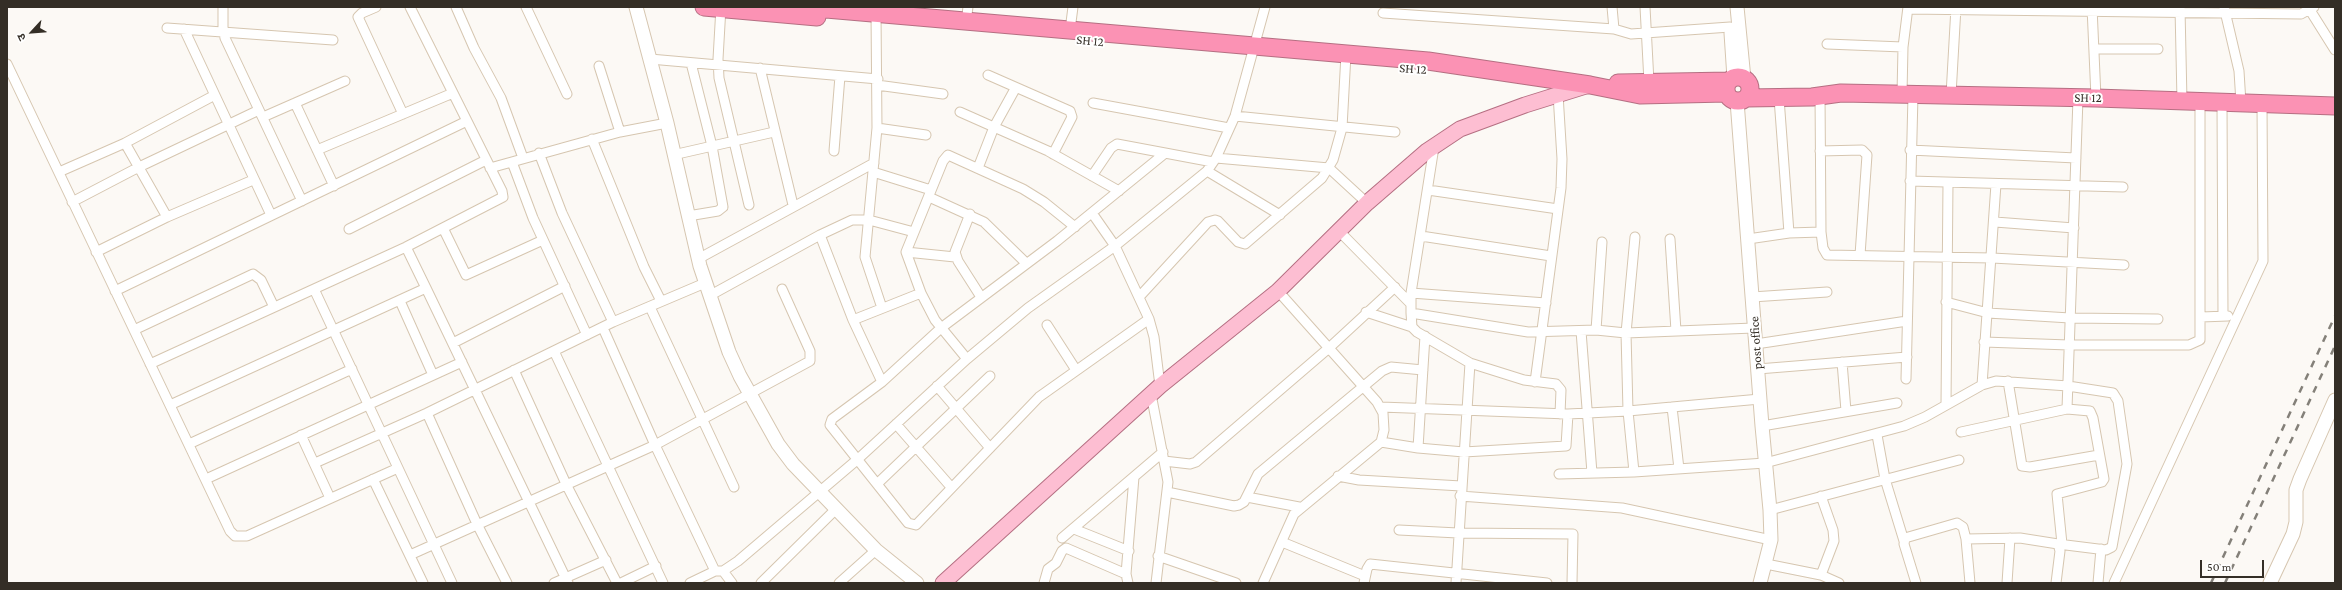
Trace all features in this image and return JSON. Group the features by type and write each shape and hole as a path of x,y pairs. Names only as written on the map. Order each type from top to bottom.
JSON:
{"highway":[{"name":"SH 12","path":"704,7 876,18 1346,59 1428,61 1590,85 1640,95 1738,88 1780,98 1820,93"},
{"name":"SH 12","path":"805,7 876,18 967,14 1070,30 1253,51"},
{"name":"SH 12","path":"1590,85 1648,82 1820,93 2096,98 2335,106"}],"main road":[{"path":"943,583 1156,390 1278,291 1367,203 1434,147 1460,129 1558,94 1590,85"}],"street":[{"path":"223,7 224,32 302,201"},
{"path":"376,7 358,17 402,114"},
{"path":"150,364 406,247 503,197 502,191 410,7"},
{"path":"456,7 474,48 501,98 523,158"},
{"path":"526,7 567,94"},
{"path":"636,7 667,123 673,155 698,259 709,296 729,352 750,394 778,444 793,464 818,492 876,550 917,583"},
{"path":"1070,30 1073,7"},
{"path":"690,583 738,561 858,459 967,359 1028,308 1115,246 1207,171 1215,160 1234,116 1265,7"},
{"path":"1431,17 1432,7"},
{"path":"1612,7 1614,29"},
{"path":"1645,7 1648,82"},
{"path":"1728,7 1738,88"},
{"path":"1737,7 1738,88"},
{"path":"721,8 718,66 749,205"},
{"path":"1906,379 1910,150 1903,47 1908,8 2225,10 2301,14 2311,8 2335,50"},
{"path":"1951,95 1956,8"},
{"path":"2092,9 2096,98"},
{"path":"2180,10 2182,101"},
{"path":"2225,10 2239,71 2241,103"},
{"path":"1383,13 1614,29 1631,34 1730,27"},
{"path":"876,18 878,82 877,128 870,220 865,257 882,308"},
{"path":"167,28 334,40"},
{"path":"184,29 213,96 228,124 253,180 271,215"},
{"path":"1827,44 1903,47"},
{"path":"2094,49 2158,49"},
{"path":"650,59 840,76 942,94"},
{"path":"1140,296 1211,220 1218,222 1238,242 1245,244 1315,184 1329,168 1333,160 1342,128 1346,59"},
{"path":"688,216 718,211 723,207 712,146 690,63"},
{"path":"7,64 230,531 239,538 247,536 398,468"},
{"path":"599,66 620,132"},
{"path":"760,68 774,132 793,205"},
{"path":"988,75 1015,88 1067,109 1072,113 1053,154"},
{"path":"834,151 840,76"},
{"path":"72,202 139,166 228,124 296,103 345,81"},
{"path":"978,168 994,127 1015,88"},
{"name":"post office","path":"1738,88 1754,328 1770,510 1771,540 1760,583"},
{"path":"317,150 453,93"},
{"path":"1820,93 1821,232 1823,248 1826,255 1992,258 2124,265"},
{"path":"1535,382 1558,209 1562,159 1558,94"},
{"path":"59,172 125,143 213,96"},
{"path":"1780,98 1789,233"},
{"path":"2067,409 2078,98"},
{"path":"1984,342 2069,345 2195,344 2200,340 2200,101"},
{"path":"2222,102 2223,316"},
{"path":"296,103 334,186"},
{"path":"1093,103 1229,128"},
{"path":"2114,583 2264,256 2262,103"},
{"path":"960,112 1053,154 1119,191"},
{"path":"1234,116 1342,128 1395,132"},
{"path":"115,291 467,121"},
{"path":"349,229 488,164 512,162 592,139 667,123"},
{"path":"877,128 926,135"},
{"path":"673,155 774,132"},
{"path":"592,139 644,267 661,301"},
{"path":"125,143 167,217"},
{"path":"1092,176 1111,148 1117,144 1164,154 1215,160 1329,168 1367,203"},
{"path":"1412,327 1411,293 1434,147"},
{"path":"1820,151 1862,150 1867,155 1860,255"},
{"path":"1910,150 2076,158"},
{"path":"539,153 562,212 614,322"},
{"path":"1150,319 1039,397 919,522 912,525 832,429 830,422 882,382 941,328 1075,227 1164,154"},
{"path":"967,359 941,328 921,293 906,252 943,161 948,155 1024,189 1044,202 1075,227"},
{"path":"512,162 543,240 587,335"},
{"path":"698,259 793,205 873,168 930,193 970,214 992,228 1026,263"},
{"path":"1207,171 1280,215"},
{"path":"96,252 167,217 253,180"},
{"path":"1910,181 2123,187"},
{"path":"1946,405 1948,183"},
{"path":"1982,385 1984,342 1988,312 1995,222 1996,184"},
{"path":"1428,190 1558,209"},
{"path":"1092,213 1115,246 1150,319 1154,337 1156,390 1167,472 1167,492 1158,556 1156,583"},
{"path":"970,214 956,247 955,257 981,297"},
{"path":"709,296 820,235 852,220 870,220 914,232"},
{"path":"1995,222 2074,228"},
{"path":"443,228 466,275 543,240"},
{"path":"1339,231 1395,287 1411,308 1542,333 1596,330 1626,333 1754,328"},
{"path":"1748,239 1789,233 1821,232"},
{"path":"820,235 853,320 882,382"},
{"path":"1421,236 1551,256"},
{"path":"1634,472 1628,411 1626,333 1635,237"},
{"path":"1670,239 1676,331"},
{"path":"1596,330 1602,242"},
{"path":"406,247 566,580"},
{"path":"906,252 955,257"},
{"path":"134,330 253,274 261,280 274,307"},
{"path":"315,463 427,413 475,388 614,322 705,283"},
{"path":"453,343 565,286"},
{"path":"1164,456 1190,464 1196,462 1330,347 1366,312 1395,287"},
{"path":"170,405 426,288"},
{"path":"314,289 383,432 398,468 452,583"},
{"path":"410,555 527,501 567,486 655,445 807,364 811,357 782,289"},
{"path":"1264,583 1282,542 1290,519 1299,507 1381,442 1384,430 1381,407 1330,347 1278,291"},
{"path":"1752,297 1826,292"},
{"path":"853,320 921,293"},
{"path":"1411,293 1546,303"},
{"path":"400,301 433,375"},
{"path":"1946,302 1988,312 2070,318 2158,319"},
{"path":"650,307 734,487"},
{"path":"1366,312 1412,327 1470,362 1535,382 1556,384 1562,395 1566,446 1464,452 1418,448 1381,442"},
{"path":"2201,317 2237,316"},
{"path":"1756,344 1906,321"},
{"path":"1047,325 1076,370"},
{"path":"603,328 655,445 719,571 732,583"},
{"path":"1581,331 1592,473"},
{"path":"1418,448 1425,336"},
{"path":"554,351 663,583"},
{"path":"1758,369 1907,357"},
{"path":"206,479 462,362"},
{"path":"1456,578 1460,496 1468,411 1470,362"},
{"path":"1842,362 1846,411"},
{"path":"1167,492 1234,506 1244,502 1258,474 1363,386 1391,366 1423,370"},
{"path":"189,444 352,369"},
{"path":"514,370 567,486 617,583"},
{"path":"877,484 990,376"},
{"path":"1559,474 1634,472 1765,463 1877,435 1915,422 1982,385 1996,381 2068,386 2113,393 2118,401 2126,447 2126,469 2112,547 2109,550 2010,538 1966,539"},
{"path":"2008,381 2020,461 2025,468 2100,455"},
{"path":"937,386 990,448"},
{"path":"1381,407 1564,414 1628,411 1760,399"},
{"path":"2270,583 2293,534 2296,522 2296,490 2335,400"},
{"path":"1762,426 1897,403"},
{"path":"1672,407 1679,469"},
{"path":"1961,432 2067,409 2090,411 2093,418 2104,476 2102,482 2075,488 2056,497 2060,544 2056,583"},
{"path":"427,413 477,524 508,583"},
{"path":"896,424 952,487"},
{"path":"301,435 330,498"},
{"path":"1877,435 1886,479 1916,583"},
{"path":"1062,538 1134,477 1164,456"},
{"path":"1770,510 1959,460"},
{"path":"1338,476 1359,480 1461,486"},
{"path":"1044,583 1048,569 1056,562 1062,551 1066,548 1127,578 1134,477"},
{"path":"373,479 423,583"},
{"path":"1460,496 1622,508 1771,540"},
{"path":"1821,496 1834,536 1833,545 1821,575"},
{"path":"1247,497 1299,507"},
{"path":"761,583 836,509"},
{"path":"1904,541 1908,537 1957,523 1963,527 1966,539 1970,583"},
{"path":"1074,529 1129,551"},
{"path":"1399,530 1458,533 1573,534 1572,583"},
{"path":"2007,583 2010,538"},
{"path":"1282,542 1365,580 1370,564 1456,578 1547,583"},
{"path":"2098,583 2100,549"},
{"path":"839,583 876,550"},
{"path":"1158,556 1236,583"},
{"path":"554,583 566,580 606,560"},
{"path":"1766,564 1821,575 1839,583"},
{"path":"621,583 656,566"}],"railway":[{"path":"2211,583 2335,316"},
{"path":"2225,583 2335,346"}]}
